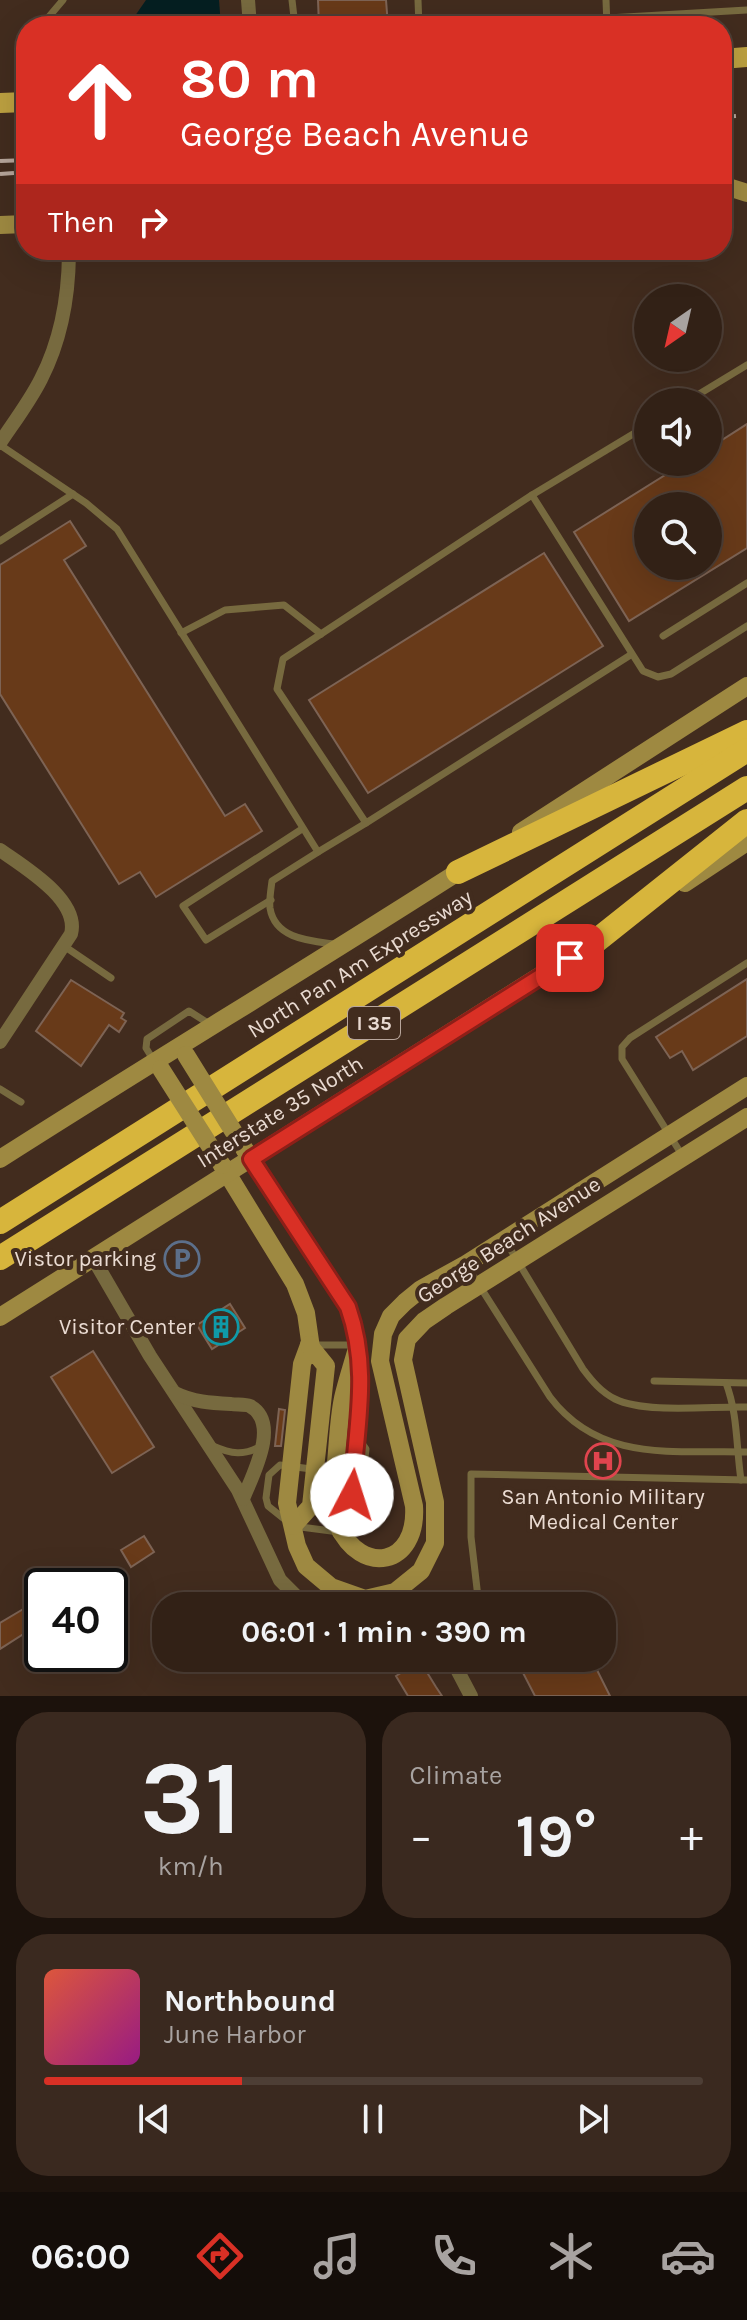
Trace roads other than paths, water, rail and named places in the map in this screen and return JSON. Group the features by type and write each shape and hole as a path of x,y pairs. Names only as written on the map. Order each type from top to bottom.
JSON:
{"highway":[{"path":"458,872 747,732"},
{"name":"North Pan Am Expressway","path":"0,1219 747,750"},
{"name":"I 35","path":"0,1258 747,788"},
{"path":"596,941 747,821"}],"street":[{"path":"0,444 39,383 49,361 62,316 68,260"},
{"path":"0,1159 182,1050 211,1025 343,945 747,686"},
{"name":"Interstate 35 North","path":"0,1317 248,1154 596,941 747,842"},
{"path":"0,850 42,881 67,908 74,924 64,946 2,1033"},
{"path":"182,1050 348,1307 357,1334 362,1401 357,1437 344,1473 352,1495 350,1512 341,1532"},
{"path":"157,1065 295,1284 306,1313 309,1345 302,1364 297,1467 287,1503 293,1526"},
{"name":"George Beach Avenue","path":"341,1532 352,1548 371,1558 383,1558 402,1550 412,1537 414,1506 380,1361 383,1334 391,1316 421,1289 466,1264 747,1086"},
{"name":"George Beach Avenue","path":"293,1526 306,1566 331,1587 365,1599 395,1592 421,1571 435,1543 435,1502 406,1381 403,1360 407,1339 424,1321 478,1285 747,1117"},
{"path":"93,1258 150,1356 243,1499 280,1580 292,1592"},
{"path":"341,1532 358,1345"},
{"path":"175,1393 200,1402 249,1406 265,1426 263,1444 243,1499"},
{"path":"458,1672 471,1696"}],"lane":[{"path":"49,16 63,0"},
{"path":"677,16 747,10"},
{"path":"709,388 747,365"},
{"path":"366,823 277,689 283,659 532,495 634,433"},
{"path":"0,444 73,494 117,529 318,852"},
{"path":"0,541 73,494"},
{"path":"532,495 643,671 658,677 671,674 747,626"},
{"path":"663,636 747,583"},
{"path":"181,633 225,610 284,605 321,634"},
{"path":"343,945 298,940 280,927 270,909 272,881 632,654"},
{"path":"271,900 206,940 183,906 302,829"},
{"path":"64,946 111,978"},
{"path":"683,1157 622,1059 622,1047 630,1038 747,963"},
{"path":"157,1065 146,1048 147,1039 189,1011 211,1025"},
{"path":"167,1026 182,1050"},
{"path":"0,1089 21,1102"},
{"path":"504,1239 583,1369 594,1384 606,1393 625,1402 652,1407 747,1407"},
{"path":"466,1264 550,1397 560,1411 580,1428 623,1447 747,1452"},
{"path":"309,1345 358,1345"},
{"path":"654,1381 747,1383"},
{"path":"477,1592 471,1537 471,1474 744,1480 737,1451 735,1407 726,1383"},
{"path":"352,1495 362,1482 366,1449 357,1437"},
{"path":"209,1445 235,1454 251,1451 263,1444"},
{"path":"297,1467 344,1473"},
{"path":"293,1526 341,1532"}],"water":[{"path":"146,0 219,0 220,16 135,16"}],"railway":[{"path":"732,116 747,115"},
{"path":"0,161 16,160"},
{"path":"0,174 16,173"}],"place":[{"name":"Vistor parking","path":"182,1259"},
{"name":"Visitor Center","path":"221,1327"},
{"name":"San Antonio Military Medical Center","path":"603,1461"}]}
